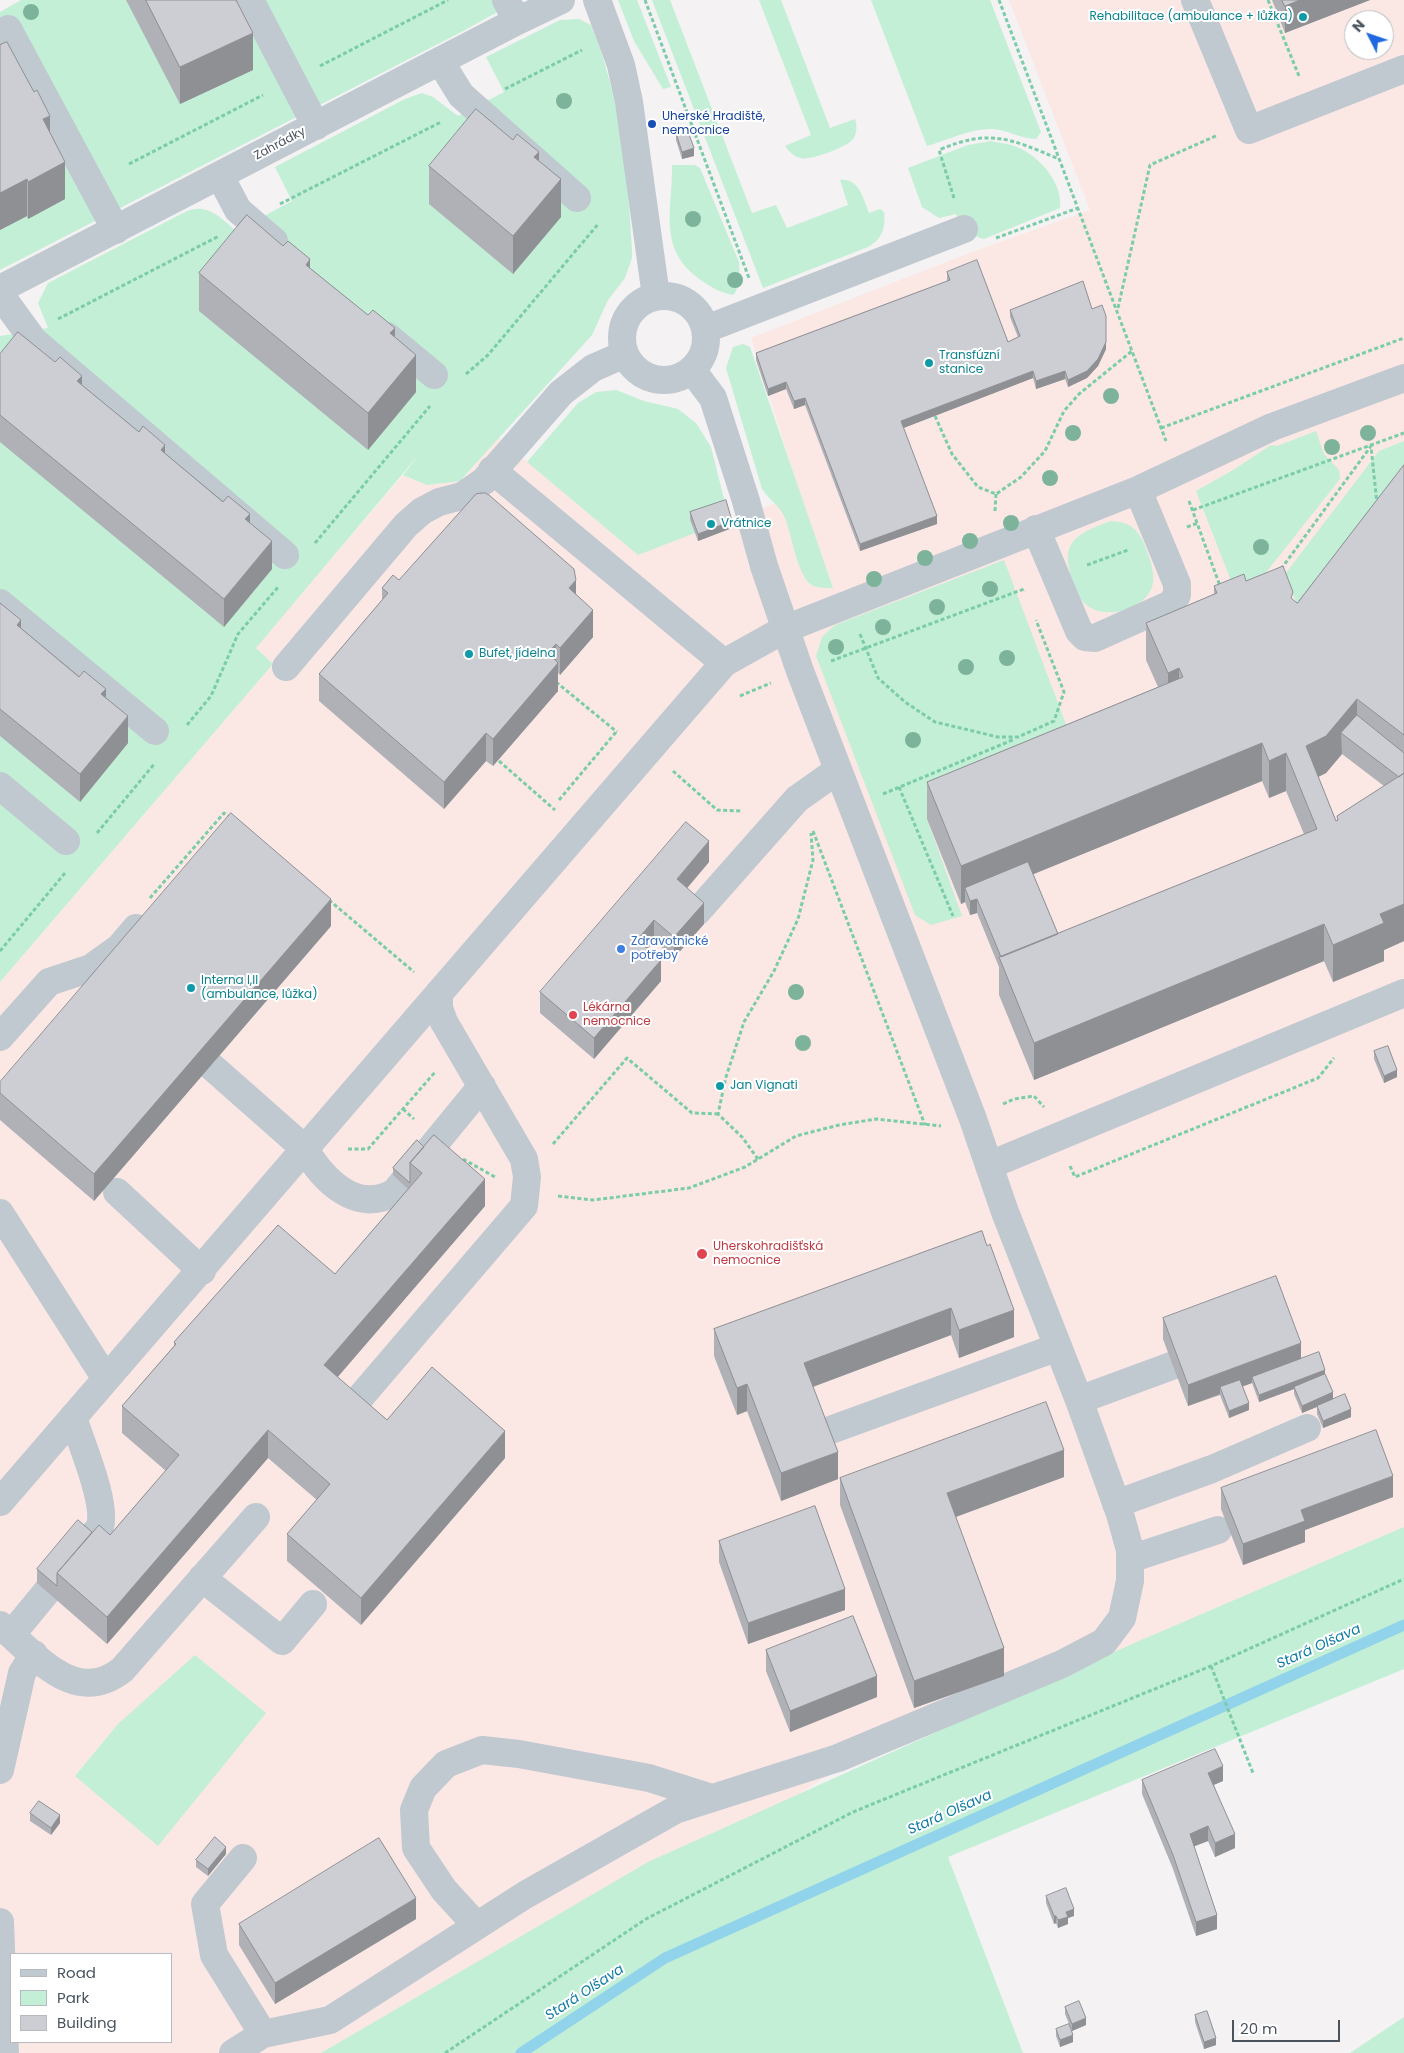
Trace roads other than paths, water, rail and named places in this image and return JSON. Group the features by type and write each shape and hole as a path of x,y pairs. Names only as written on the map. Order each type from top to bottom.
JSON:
{"street":[{"path":"250,0 316,126"},
{"name":"Zahrádky","path":"0,290 440,61 512,10 561,0"},
{"path":"597,0 621,65 629,102 656,296"},
{"path":"1195,0 1248,130 1404,69"},
{"path":"8,29 116,230"},
{"path":"440,61 453,85 472,106 577,198"},
{"path":"220,176 238,210 292,257"},
{"path":"706,329 964,229"},
{"path":"0,290 28,335 285,554"},
{"path":"656,296 670,296 688,303 701,317 706,329 704,351 692,370 670,380 652,378 636,369 625,354 622,334 629,314 638,304 656,296"},
{"path":"367,319 434,375"},
{"path":"286,666 406,525 422,511 439,502 462,496 484,482 492,470 572,383 594,368 625,354"},
{"path":"233,2053 263,2034 330,2020 525,1895 675,1810 838,1758 1091,1650 1104,1642 1122,1618 1130,1581 1130,1559 1126,1533 1079,1400 1005,1212 990,1165 800,671 785,629 713,398 703,382 692,370"},
{"path":"0,1502 202,1271 724,663 785,629 1138,490 1178,473 1272,427 1404,378"},
{"path":"492,470 724,663"},
{"path":"1036,529 1078,631 1085,637 1095,638 1176,600 1177,584 1138,490"},
{"path":"0,604 168,732"},
{"path":"698,912 796,798 838,770"},
{"path":"0,786 66,841"},
{"path":"0,1037 49,982 91,968 119,948 149,906"},
{"path":"352,1407 524,1206 527,1177 524,1159 444,1022 439,1008 439,993"},
{"path":"990,1165 1404,993"},
{"path":"211,1066 306,1149 318,1168 351,1197 365,1200 388,1196 395,1192 482,1086"},
{"path":"118,1192 202,1271"},
{"path":"0,1213 106,1380"},
{"path":"825,1432 1058,1347"},
{"path":"1079,1400 1174,1366"},
{"path":"73,1417 102,1512 100,1528 6,1630 62,1677 79,1683 98,1683 111,1679 122,1670 256,1517"},
{"path":"1116,1504 1212,1469 1307,1428"},
{"path":"1130,1559 1218,1530"},
{"path":"202,1578 282,1641 313,1604"},
{"path":"0,1770 22,1673 34,1654"},
{"path":"477,1926 444,1890 416,1848 414,1810 423,1788 446,1764 482,1750 520,1754 649,1778 712,1798"},
{"path":"242,1858 204,1904 214,1955 263,2034"},
{"path":"0,1922 5,2053"}],"waterway":[{"name":"Stará Olšava","path":"521,2053 665,1958 1404,1625"}],"place":[{"name":"Rehabilitace (ambulance + lůžka)","path":"1303,17"},
{"name":"Uherské Hradiště, nemocnice","path":"652,124"},
{"name":"Transfúzní stanice","path":"929,363"},
{"name":"Vrátnice","path":"711,524"},
{"name":"Bufet, jídelna","path":"469,654"},
{"name":"Zdravotnické potřeby","path":"621,949"},
{"name":"Interna I,II (ambulance, lůžka)","path":"191,988"},
{"name":"Lékárna nemocnice","path":"573,1015"},
{"name":"Jan Vignati","path":"720,1086"},
{"name":"Uherskohradišťská nemocnice","path":"702,1254"}]}
